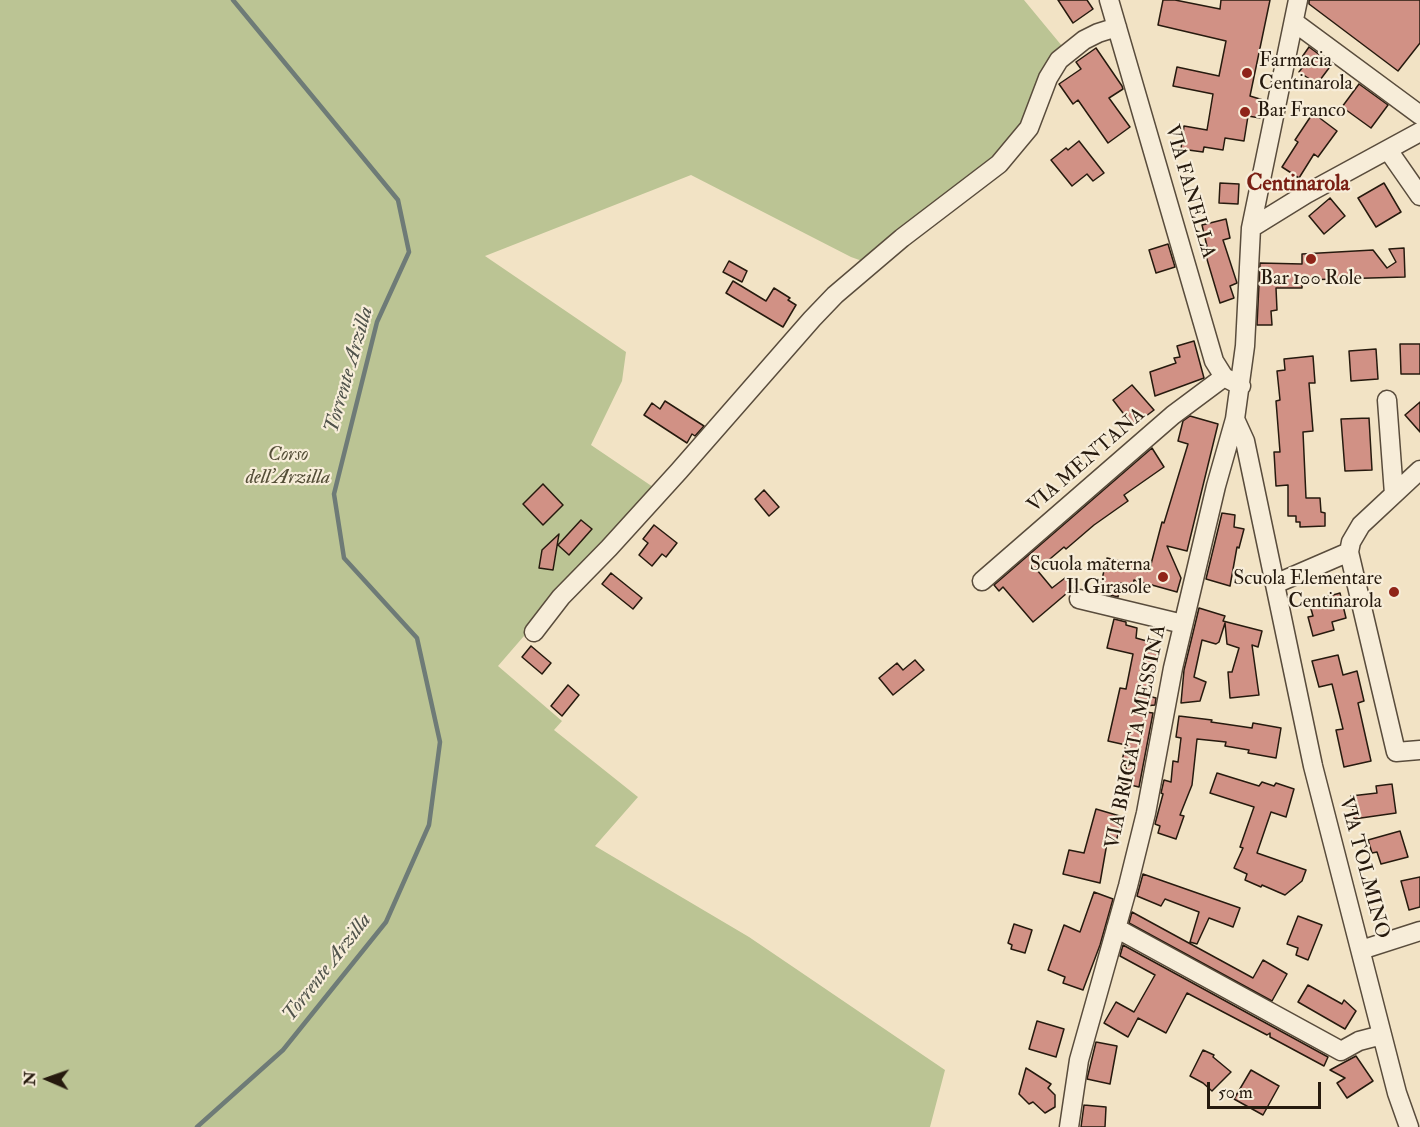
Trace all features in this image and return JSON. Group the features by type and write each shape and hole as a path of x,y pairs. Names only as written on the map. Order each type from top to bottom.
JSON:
{"street":[{"name":"VIA FANELLA","path":"1109,0 1214,361 1224,377"},
{"name":"VIA BRIGATA MESSINA","path":"1069,1127 1079,1060 1146,813 1173,668 1216,486 1235,419 1245,346 1251,228 1298,0"},
{"path":"1294,22 1420,115"},
{"path":"534,632 561,597 679,471 835,295 902,238 999,164 1029,128 1048,78 1059,60 1084,40 1117,27"},
{"path":"1251,228 1306,194 1420,132"},
{"path":"1388,150 1420,196"},
{"path":"1224,377 1241,386"},
{"name":"VIA MENTANA","path":"982,581 1173,416 1224,377"},
{"path":"1387,400 1394,494"},
{"name":"VIA TOLMINO","path":"1235,419 1245,441 1312,766 1382,1035 1409,1127"},
{"path":"1420,470 1361,525 1351,542 1349,552 1396,752 1420,750"},
{"path":"1275,584 1349,552"},
{"path":"1079,598 1183,624"},
{"path":"1116,928 1341,1051 1359,1041 1382,1035"},
{"path":"1361,950 1420,931"}],"green space":[{"name":"Corso dell'Arzilla","path":"0,0 1024,0 1062,46 1032,114 1005,151 865,262 691,175 485,256 626,352 622,381 591,445 653,487 498,666 562,721 554,730 638,797 595,846 749,937 945,1070 930,1127 0,1127"}],"building":[{"path":"1058,0 1087,0 1093,9 1073,23"},
{"path":"1163,0 1175,0 1220,9 1221,0 1270,0 1250,96 1263,100 1260,118 1248,116 1244,141 1225,138 1223,150 1204,147 1203,152 1181,149 1184,126 1207,130 1213,94 1173,86 1177,67 1219,76 1226,41 1158,25"},
{"path":"1309,0 1420,0 1420,43 1398,71 1309,4"},
{"path":"1309,47 1332,64 1317,84 1299,72 1307,61 1302,57"},
{"path":"1096,48 1122,86 1123,89 1109,98 1130,127 1108,143 1078,100 1073,104 1059,84 1081,69 1076,62"},
{"path":"1359,84 1388,105 1371,128 1342,107"},
{"path":"1313,113 1337,131 1318,157 1314,154 1299,178 1282,167 1298,142 1295,140"},
{"path":"1079,141 1104,173 1093,181 1087,174 1072,186 1051,160"},
{"path":"1220,183 1239,184 1238,204 1219,203"},
{"path":"1384,183 1401,212 1376,227 1358,198"},
{"path":"1330,198 1345,216 1324,234 1309,216"},
{"path":"1226,219 1230,238 1223,240 1237,283 1230,286 1234,298 1220,303 1206,256 1209,255 1202,225"},
{"path":"1168,244 1175,267 1156,273 1149,250"},
{"path":"1404,248 1405,277 1302,280 1302,288 1276,288 1277,310 1271,311 1272,325 1257,325 1260,263 1302,264 1302,254 1373,250 1387,268 1396,262 1389,249"},
{"path":"729,261 747,271 742,282 723,272"},
{"path":"733,281 766,301 774,288 790,298 788,300 796,305 783,327 726,293"},
{"path":"1194,341 1204,378 1155,396 1150,372 1176,363 1174,358 1180,357 1177,346"},
{"path":"1400,344 1420,344 1420,374 1401,374"},
{"path":"1376,349 1378,379 1351,381 1349,351"},
{"path":"1313,356 1315,383 1309,383 1313,431 1303,432 1306,498 1320,498 1321,512 1325,513 1325,526 1300,527 1300,522 1296,522 1296,516 1288,516 1288,485 1276,486 1274,452 1280,452 1276,401 1280,400 1277,371 1285,370 1284,359"},
{"path":"1132,385 1154,410 1133,426 1113,400"},
{"path":"665,401 704,426 695,436 692,434 687,443 644,415 652,403 660,409"},
{"path":"1420,402 1420,432 1405,415"},
{"path":"1190,416 1218,424 1187,551 1167,546 1181,578 1177,592 1134,580 1133,585 1121,583 1118,597 1099,592 1107,558 1150,568 1162,522 1164,523 1188,444 1178,441 1183,421"},
{"path":"1369,418 1372,470 1345,471 1341,419"},
{"path":"1152,448 1164,467 1124,495 1128,501 1094,525 1066,549 1064,547 1037,570 1052,588 1065,578 1073,588 1033,622 1003,587 999,591 994,585"},
{"path":"543,484 563,505 543,525 523,504"},
{"path":"764,490 779,507 769,516 755,499"},
{"path":"1222,513 1235,515 1234,527 1244,529 1239,548 1237,547 1230,586 1206,579"},
{"path":"581,520 592,529 569,555 558,545"},
{"path":"654,525 677,543 666,557 662,554 652,566 639,555 648,543 643,539"},
{"path":"559,534 553,570 539,568 542,550"},
{"path":"611,573 642,598 633,609 602,584"},
{"path":"1340,593 1346,618 1332,622 1334,630 1313,636 1308,617 1313,616 1309,602"},
{"path":"1199,608 1225,616 1223,621 1262,631 1258,647 1252,645 1259,695 1230,698 1228,672 1232,672 1239,648 1227,644 1225,623 1219,642 1216,644 1202,640 1194,677 1206,682 1200,701 1181,703 1184,670"},
{"path":"1114,619 1137,628 1136,638 1154,643 1151,652 1158,653 1148,696 1156,698 1155,705 1145,706 1145,712 1153,713 1139,787 1122,783 1127,766 1121,764 1126,745 1108,741 1120,688 1126,689 1133,654 1107,648"},
{"path":"531,646 551,663 542,674 522,657"},
{"path":"1338,655 1343,675 1357,671 1364,701 1358,703 1371,761 1344,767 1336,730 1343,729 1332,684 1319,687 1312,661"},
{"path":"915,660 924,670 893,695 879,678 897,663 903,670"},
{"path":"568,685 579,695 562,716 551,706"},
{"path":"1179,716 1252,728 1253,723 1281,728 1276,758 1225,746 1226,742 1197,739 1192,785 1180,815 1184,816 1176,839 1158,833 1160,826 1155,824 1163,794 1161,793 1164,780 1171,782 1173,761 1178,762 1181,738 1176,737"},
{"path":"1217,773 1259,786 1262,782 1274,786 1276,783 1294,789 1286,817 1271,812 1257,853 1306,870 1302,881 1285,895 1245,880 1247,874 1234,868 1243,848 1240,847 1254,807 1210,793"},
{"path":"1392,784 1396,813 1354,819 1351,796 1377,793 1376,786"},
{"path":"1096,809 1123,817 1115,845 1107,843 1100,883 1063,874 1069,850 1084,853"},
{"path":"1400,831 1408,857 1381,864 1377,852 1372,853 1368,840"},
{"path":"1143,874 1240,908 1233,927 1209,918 1197,944 1190,942 1199,912 1165,899 1161,906 1137,896"},
{"path":"1420,877 1420,907 1409,910 1401,881"},
{"path":"1094,892 1113,899 1100,945 1083,990 1063,983 1065,977 1048,970 1064,925 1080,932"},
{"path":"1132,912 1253,978 1263,960 1287,974 1272,1001 1129,923"},
{"path":"1298,916 1322,925 1308,960 1296,955 1298,948 1287,944"},
{"path":"1014,924 1032,930 1025,953 1011,949 1012,945 1008,943"},
{"path":"1123,945 1328,1057 1324,1066 1270,1037 1270,1033 1267,1035 1187,993 1166,1033 1138,1018 1128,1037 1104,1023 1116,1002 1134,1012 1155,975 1120,956"},
{"path":"1308,985 1342,1004 1344,1000 1356,1011 1345,1029 1298,1002"},
{"path":"1037,1021 1064,1029 1056,1057 1029,1049"},
{"path":"1096,1042 1117,1046 1110,1084 1087,1079"},
{"path":"1203,1050 1214,1055 1213,1057 1231,1072 1212,1091 1190,1076"},
{"path":"1356,1056 1373,1081 1347,1098 1337,1083 1345,1078 1330,1070"},
{"path":"1026,1068 1051,1084 1048,1088 1055,1095 1055,1107 1045,1113 1033,1102 1029,1104 1019,1094"},
{"path":"1251,1070 1279,1086 1263,1115 1234,1099"},
{"path":"1084,1105 1106,1107 1105,1127 1081,1127"}],"waterway":[{"name":"Torrente Arzilla","path":"197,1127 283,1050 386,922 429,825 440,742 417,638 344,558 334,494 377,322 409,252 398,200 233,0"}],"place":[{"name":"Farmacia Centinarola","path":"1247,73"},
{"name":"Bar Franco","path":"1245,112"},
{"name":"Bar 100 Role","path":"1311,259"},
{"name":"Scuola materna Il Girasole","path":"1163,577"},
{"name":"Scuola Elementare Centinarola","path":"1394,592"}],"district":[{"name":"Centinarola","path":"1298,185"}]}
